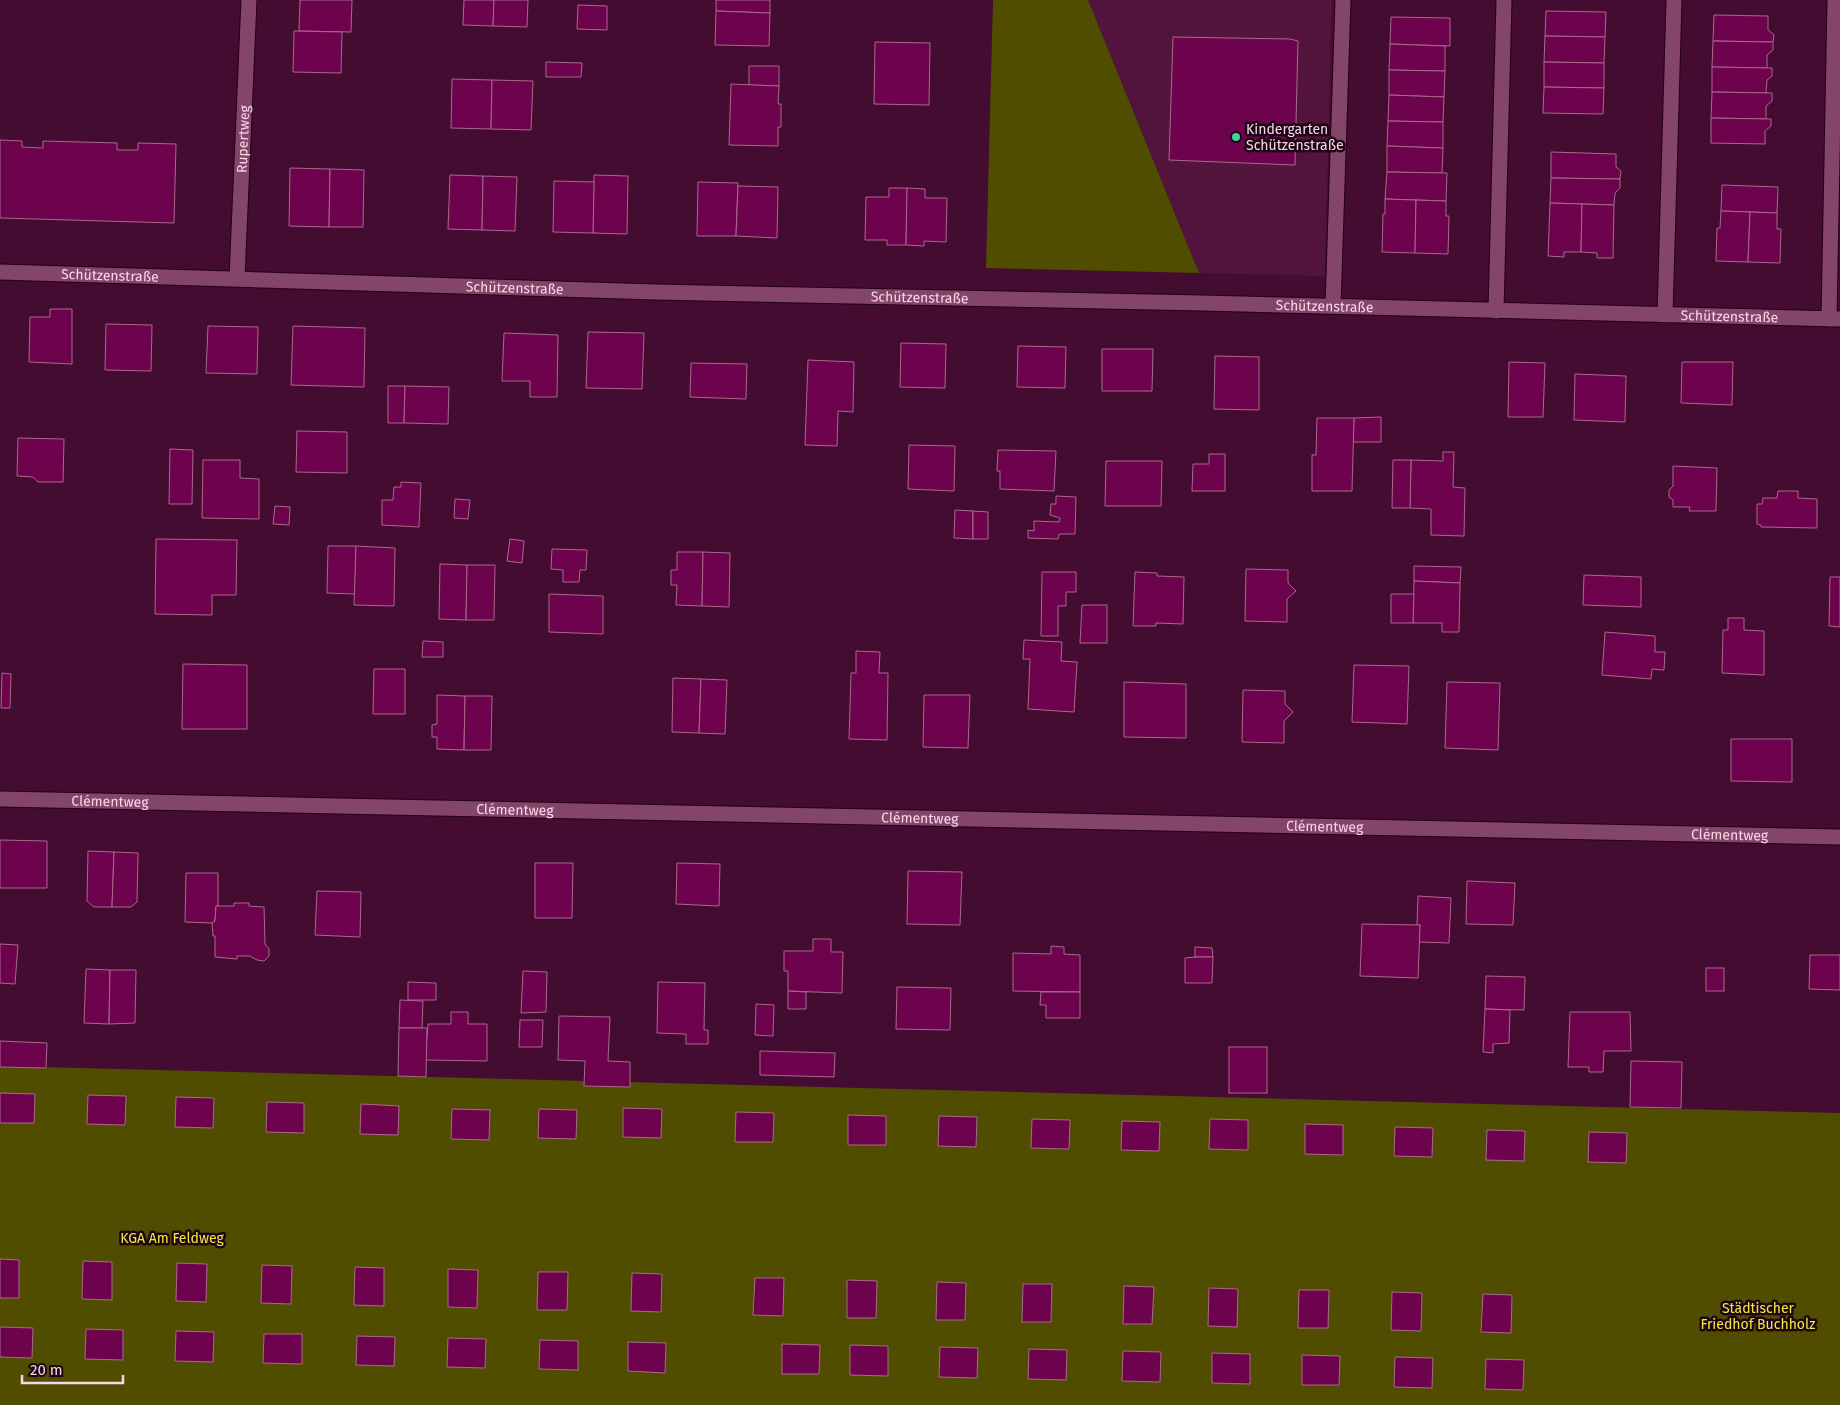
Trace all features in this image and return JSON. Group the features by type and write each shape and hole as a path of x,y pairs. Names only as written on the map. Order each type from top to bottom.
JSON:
{"street":[{"name":"Rupertweg","path":"237,278 249,0"},
{"path":"1333,306 1343,0"},
{"path":"1496,311 1504,0"},
{"path":"1665,315 1674,0"},
{"path":"1835,0 1835,319"},
{"name":"Schützenstraße","path":"0,272 655,292 1333,306 1835,319"},
{"name":"Clémentweg","path":"0,799 1840,837"}],"shaded area":[{"name":"Kindergarten Schützenstraße","path":"1088,0 1332,0 1325,276 1199,273"}],"green space":[{"path":"993,0 1088,0 1199,273 986,268"},
{"name":"KGA Am Feldweg","path":"0,1066 1840,1113 1840,1405 0,1405"}],"building":[{"path":"300,0 352,0 351,32 299,31"},
{"path":"464,0 494,0 493,26 463,25"},
{"path":"494,0 528,0 527,27 493,26"},
{"path":"716,0 770,0 770,13 716,11"},
{"path":"578,5 607,6 607,30 577,29"},
{"path":"716,11 770,13 769,46 715,45"},
{"path":"1546,11 1606,12 1605,37 1545,36"},
{"path":"1714,15 1768,16 1768,30 1774,35 1773,42 1713,41"},
{"path":"1391,17 1450,18 1450,46 1390,44"},
{"path":"294,31 342,32 341,73 293,72"},
{"path":"1545,36 1605,37 1604,63 1544,62"},
{"path":"1173,37 1290,39 1298,41 1295,165 1169,160"},
{"path":"1713,41 1773,42 1773,50 1767,55 1767,68 1712,67"},
{"path":"875,42 930,43 929,105 874,104"},
{"path":"1390,44 1445,46 1445,71 1389,70"},
{"path":"546,62 582,63 581,77 546,77"},
{"path":"1544,62 1604,63 1604,88 1544,87"},
{"path":"749,66 779,66 779,86 749,85"},
{"path":"1712,67 1772,68 1772,76 1767,80 1766,93 1712,92"},
{"path":"1389,70 1445,71 1444,97 1389,95"},
{"path":"452,79 492,80 491,129 451,128"},
{"path":"492,80 533,81 531,130 491,129"},
{"path":"731,84 779,86 778,104 781,104 781,127 778,127 778,146 729,145"},
{"path":"1544,87 1604,88 1603,114 1543,113"},
{"path":"1712,92 1772,93 1772,101 1766,106 1766,119 1711,118"},
{"path":"1389,95 1444,97 1443,122 1388,121"},
{"path":"1711,118 1771,119 1771,126 1765,131 1765,144 1711,143"},
{"path":"1388,121 1443,122 1443,148 1387,146"},
{"path":"0,140 22,141 22,147 43,148 43,141 117,143 117,150 138,150 138,143 176,144 174,223 0,218"},
{"path":"1387,146 1443,148 1442,173 1387,172"},
{"path":"1551,152 1616,154 1616,167 1621,171 1620,179 1551,178"},
{"path":"290,168 330,169 329,227 289,226"},
{"path":"330,169 364,170 363,227 329,227"},
{"path":"1387,172 1447,173 1446,201 1385,199"},
{"path":"450,175 483,176 482,230 448,229"},
{"path":"594,175 628,176 627,234 593,233"},
{"path":"483,176 517,177 515,231 482,230"},
{"path":"1551,178 1620,179 1620,188 1615,193 1614,205 1550,203"},
{"path":"554,181 594,182 593,233 553,232"},
{"path":"698,182 738,183 736,236 697,236"},
{"path":"1722,185 1778,187 1777,213 1721,211"},
{"path":"738,186 778,187 777,238 736,236"},
{"path":"889,188 907,188 906,245 887,245 887,240 865,240 866,197 889,197"},
{"path":"907,188 925,189 925,198 947,198 946,242 924,241 924,246 906,245"},
{"path":"1385,199 1416,200 1415,253 1382,252"},
{"path":"1416,200 1446,201 1446,216 1449,216 1448,254 1415,253"},
{"path":"1550,203 1582,204 1581,252 1564,252 1564,257 1548,256"},
{"path":"1582,204 1614,205 1613,258 1597,258 1597,253 1581,252"},
{"path":"1721,211 1750,212 1748,262 1716,261 1717,228 1720,228"},
{"path":"1750,212 1777,213 1777,229 1781,229 1780,263 1748,262"},
{"path":"50,309 72,309 72,364 29,362 30,317 50,317"},
{"path":"106,324 152,325 151,371 105,370"},
{"path":"208,326 258,327 257,374 206,373"},
{"path":"293,326 365,328 364,387 291,385"},
{"path":"588,332 644,333 642,389 586,388"},
{"path":"504,333 558,335 557,397 530,397 530,381 502,381"},
{"path":"901,343 946,344 945,388 900,387"},
{"path":"1018,346 1066,347 1065,388 1017,387"},
{"path":"1102,349 1153,349 1152,391 1102,391"},
{"path":"1215,356 1259,357 1259,410 1214,409"},
{"path":"808,360 854,362 853,412 838,411 837,446 805,445"},
{"path":"1509,362 1545,363 1543,417 1508,417"},
{"path":"1682,362 1733,362 1732,405 1681,403"},
{"path":"691,363 747,364 746,399 690,397"},
{"path":"1575,374 1626,376 1625,422 1574,420"},
{"path":"388,386 405,386 404,423 388,423"},
{"path":"405,386 449,387 448,424 404,423"},
{"path":"1381,417 1381,442 1353,442 1354,418"},
{"path":"1317,418 1354,418 1352,491 1312,491 1312,455 1316,455"},
{"path":"297,431 347,432 347,473 296,472"},
{"path":"18,438 64,439 63,482 38,482 33,477 17,476"},
{"path":"909,445 955,446 954,491 908,489"},
{"path":"170,449 193,450 192,504 169,504"},
{"path":"998,450 1056,451 1054,491 1000,489 1000,471 997,471"},
{"path":"1443,452 1454,452 1453,487 1465,488 1464,536 1431,535 1431,509 1410,508 1411,460 1443,461"},
{"path":"1209,454 1225,454 1225,491 1192,491 1193,464 1209,464"},
{"path":"203,460 240,460 240,478 259,479 259,519 202,518"},
{"path":"1393,460 1411,460 1410,508 1392,508"},
{"path":"1106,461 1162,461 1161,506 1105,506"},
{"path":"1673,466 1717,468 1716,511 1689,511 1690,507 1673,507 1673,500 1669,497 1669,490 1673,486"},
{"path":"401,482 421,483 419,527 382,525 382,500 393,500 394,487 401,487"},
{"path":"1778,491 1798,491 1798,498 1817,499 1817,528 1761,527 1761,525 1757,524 1757,504 1762,504 1763,498 1777,498"},
{"path":"1056,496 1076,497 1075,534 1059,534 1058,539 1028,538 1028,530 1034,531 1034,521 1059,522 1060,518 1050,515 1051,504 1056,504"},
{"path":"455,499 470,500 468,519 454,518"},
{"path":"275,506 290,507 289,525 273,524"},
{"path":"955,510 973,511 973,539 954,538"},
{"path":"973,511 988,512 988,539 973,539"},
{"path":"156,539 237,540 236,595 212,595 212,615 155,614"},
{"path":"510,539 524,541 522,563 507,561"},
{"path":"328,546 356,546 355,594 327,593"},
{"path":"356,546 395,548 394,606 354,605"},
{"path":"552,549 587,550 586,570 580,570 579,582 563,582 563,570 551,569"},
{"path":"677,552 703,552 702,606 676,605 677,585 671,585 671,570 677,570"},
{"path":"703,552 730,553 729,607 702,606"},
{"path":"440,564 467,565 466,620 439,619"},
{"path":"467,565 495,565 494,620 466,620"},
{"path":"1414,566 1461,567 1460,583 1414,581"},
{"path":"1246,569 1288,570 1288,583 1296,591 1287,599 1287,622 1245,621"},
{"path":"1042,572 1076,572 1076,592 1066,592 1066,606 1058,606 1058,636 1041,636"},
{"path":"1135,572 1157,573 1157,576 1184,577 1183,624 1156,623 1156,626 1133,626"},
{"path":"1584,575 1641,577 1641,607 1583,605"},
{"path":"1830,577 1840,577 1840,627 1829,626"},
{"path":"1414,581 1460,583 1459,632 1442,632 1442,623 1413,623"},
{"path":"549,594 603,596 603,634 549,632"},
{"path":"1391,594 1414,594 1413,623 1391,623"},
{"path":"1082,605 1107,605 1107,643 1080,643"},
{"path":"1728,618 1744,618 1744,630 1764,631 1764,675 1722,673 1723,630 1728,630"},
{"path":"1605,632 1655,636 1655,652 1665,652 1664,670 1652,669 1651,679 1602,675"},
{"path":"1024,640 1062,642 1061,661 1077,662 1074,712 1028,709 1030,659 1023,659"},
{"path":"423,641 443,642 443,657 422,657"},
{"path":"856,651 880,652 879,673 888,673 887,740 849,739 851,673 856,673"},
{"path":"183,664 247,665 247,729 182,729"},
{"path":"1354,665 1409,666 1407,724 1352,722"},
{"path":"374,669 405,669 405,714 373,714"},
{"path":"2,673 11,674 10,708 1,708"},
{"path":"673,678 701,679 699,733 672,732"},
{"path":"701,679 727,680 725,734 699,733"},
{"path":"1124,682 1186,684 1186,738 1124,737"},
{"path":"1447,682 1500,683 1498,750 1445,748"},
{"path":"1243,690 1285,691 1285,704 1293,712 1284,721 1284,743 1242,742"},
{"path":"437,695 465,696 464,750 437,749 437,737 432,737 432,725 437,724"},
{"path":"924,695 970,695 968,748 923,747"},
{"path":"465,696 492,696 491,750 464,750"},
{"path":"1731,739 1792,739 1792,782 1731,781"},
{"path":"0,840 47,841 47,888 0,888"},
{"path":"88,851 114,852 112,907 94,907 87,901"},
{"path":"114,852 138,853 137,902 131,907 112,907"},
{"path":"535,863 573,863 572,918 535,918"},
{"path":"677,863 720,864 719,906 676,904"},
{"path":"908,871 962,872 960,925 907,924"},
{"path":"186,873 218,873 218,906 216,906 215,921 212,923 185,922"},
{"path":"1467,881 1515,883 1513,925 1466,924"},
{"path":"317,891 361,892 360,937 315,935"},
{"path":"1418,896 1451,898 1449,943 1419,942 1420,925 1417,925"},
{"path":"234,903 249,903 249,906 264,907 265,944 269,949 269,956 264,961 250,956 237,956 237,959 215,957 215,936 213,936 212,923 215,921 216,906 234,906"},
{"path":"1362,924 1420,925 1418,978 1360,976"},
{"path":"813,939 831,939 831,952 843,952 842,993 788,991 788,971 784,971 784,951 813,951"},
{"path":"0,944 18,945 15,984 0,983"},
{"path":"1051,946 1064,947 1064,954 1080,955 1080,992 1013,991 1013,953 1051,954"},
{"path":"1195,947 1212,948 1213,957 1195,957"},
{"path":"1810,955 1840,955 1840,990 1809,989"},
{"path":"1213,957 1212,983 1185,983 1185,958"},
{"path":"1706,968 1724,968 1724,991 1706,991"},
{"path":"86,969 110,970 109,1024 84,1023"},
{"path":"110,970 136,970 135,1023 109,1024"},
{"path":"523,971 547,972 546,1012 521,1013"},
{"path":"1486,976 1525,977 1524,1010 1485,1009"},
{"path":"408,982 436,983 436,1000 408,1000"},
{"path":"658,982 705,983 704,1030 708,1030 708,1044 686,1044 686,1034 657,1033"},
{"path":"897,987 951,988 950,1030 896,1029"},
{"path":"788,991 806,992 806,1009 788,1009"},
{"path":"1041,992 1080,992 1080,1018 1046,1018 1046,1005 1040,1005"},
{"path":"400,1000 423,1001 422,1028 399,1028"},
{"path":"756,1004 774,1005 773,1036 755,1035"},
{"path":"1485,1009 1510,1010 1509,1043 1493,1044 1493,1053 1483,1052"},
{"path":"451,1012 468,1012 468,1024 487,1024 487,1061 425,1060 428,1024 451,1024"},
{"path":"1570,1012 1630,1012 1631,1051 1604,1051 1603,1072 1589,1072 1589,1067 1568,1067"},
{"path":"559,1016 610,1017 608,1061 630,1062 630,1087 584,1086 585,1061 558,1060"},
{"path":"520,1020 543,1020 542,1047 519,1047"},
{"path":"399,1028 427,1028 426,1077 398,1076"},
{"path":"0,1041 47,1043 46,1068 0,1067"},
{"path":"1229,1047 1267,1047 1267,1093 1229,1093"},
{"path":"760,1051 835,1053 834,1077 760,1075"},
{"path":"1631,1061 1682,1062 1681,1108 1630,1107"},
{"path":"0,1093 35,1094 34,1123 0,1123"},
{"path":"88,1095 126,1096 125,1125 87,1124"},
{"path":"176,1097 214,1098 213,1128 175,1127"},
{"path":"267,1102 304,1103 304,1133 266,1132"},
{"path":"361,1104 399,1106 398,1135 360,1134"},
{"path":"623,1108 662,1109 661,1138 623,1137"},
{"path":"452,1109 490,1110 489,1140 451,1139"},
{"path":"539,1109 577,1110 576,1139 538,1138"},
{"path":"736,1112 774,1113 773,1142 735,1142"},
{"path":"848,1115 886,1116 886,1145 848,1145"},
{"path":"939,1116 977,1117 976,1147 938,1146"},
{"path":"1032,1119 1070,1120 1069,1149 1031,1148"},
{"path":"1210,1119 1248,1120 1248,1150 1209,1149"},
{"path":"1122,1121 1160,1122 1159,1151 1121,1150"},
{"path":"1305,1124 1343,1125 1343,1155 1305,1154"},
{"path":"1395,1127 1433,1128 1432,1157 1394,1156"},
{"path":"1487,1130 1525,1131 1524,1161 1486,1160"},
{"path":"1589,1132 1627,1133 1626,1163 1588,1162"},
{"path":"0,1259 19,1260 19,1298 0,1298"},
{"path":"83,1261 112,1262 112,1300 82,1299"},
{"path":"177,1263 207,1264 206,1302 176,1301"},
{"path":"262,1265 292,1266 291,1304 261,1303"},
{"path":"355,1267 384,1268 384,1306 354,1305"},
{"path":"448,1269 478,1270 477,1308 448,1307"},
{"path":"538,1272 568,1272 567,1310 537,1310"},
{"path":"632,1273 662,1274 661,1312 631,1311"},
{"path":"755,1278 784,1278 783,1316 753,1315"},
{"path":"847,1280 877,1281 876,1318 847,1318"},
{"path":"937,1282 966,1283 965,1320 936,1320"},
{"path":"1023,1284 1052,1284 1051,1322 1022,1322"},
{"path":"1124,1286 1154,1287 1152,1324 1123,1324"},
{"path":"1209,1288 1238,1289 1237,1327 1208,1326"},
{"path":"1299,1290 1329,1290 1328,1328 1298,1328"},
{"path":"1392,1292 1422,1293 1421,1331 1391,1330"},
{"path":"1483,1294 1512,1295 1511,1333 1481,1332"},
{"path":"0,1327 33,1328 32,1358 0,1357"},
{"path":"86,1329 123,1330 123,1360 85,1359"},
{"path":"176,1331 214,1332 213,1362 175,1361"},
{"path":"264,1334 302,1334 302,1364 263,1363"},
{"path":"357,1336 395,1337 394,1366 356,1365"},
{"path":"448,1338 486,1339 485,1368 447,1367"},
{"path":"540,1340 578,1341 578,1370 539,1369"},
{"path":"628,1342 666,1343 665,1373 628,1371"},
{"path":"782,1344 820,1345 819,1374 782,1374"},
{"path":"850,1345 888,1346 888,1376 850,1375"},
{"path":"940,1347 978,1348 977,1378 939,1377"},
{"path":"1029,1349 1067,1350 1066,1380 1028,1379"},
{"path":"1123,1351 1161,1352 1160,1382 1122,1381"},
{"path":"1212,1353 1250,1354 1250,1384 1212,1383"},
{"path":"1302,1355 1340,1356 1339,1385 1302,1385"},
{"path":"1395,1357 1433,1358 1432,1388 1394,1387"},
{"path":"1486,1359 1524,1360 1523,1390 1485,1389"}],"place":[{"name":"Kindergarten Schützenstraße","path":"1236,137"}],"park label":[{"name":"Städtischer Friedhof Buchholz","path":"1758,1316"}]}
